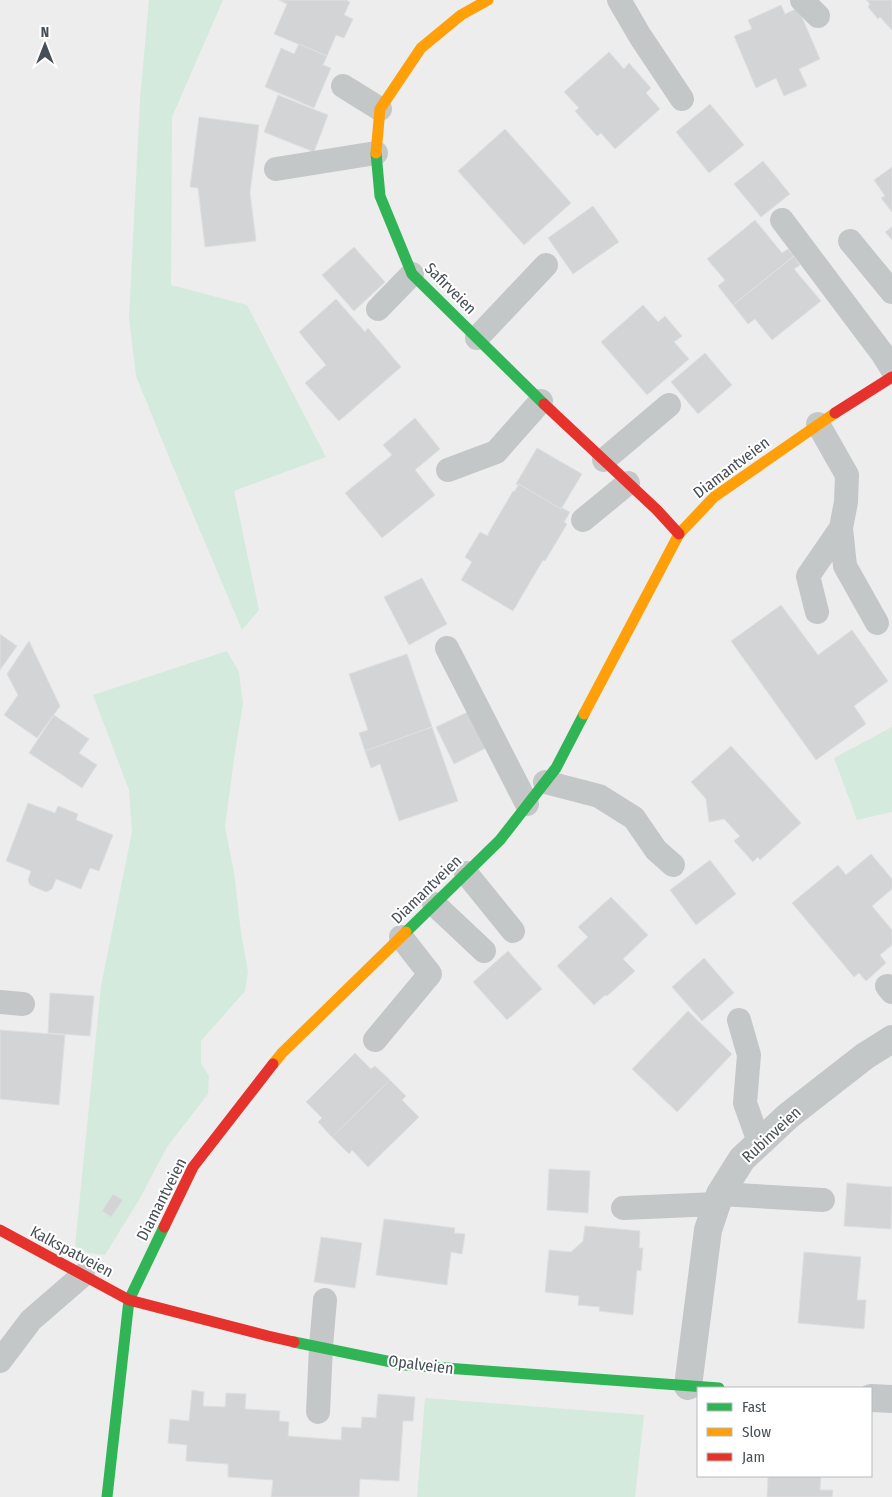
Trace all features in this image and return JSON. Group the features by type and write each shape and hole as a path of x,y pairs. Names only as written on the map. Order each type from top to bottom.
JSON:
{"street":[{"name":"Safirveien","path":"488,0 459,8 421,48 380,109 376,154 380,196 412,274 541,401 657,510 679,534"},
{"name":"Diamantveien","path":"107,1497 129,1300 193,1168 282,1053 500,840 556,768 679,534 714,497 818,424 892,376"},
{"name":"Rubinveien","path":"688,1386 708,1230 718,1199 742,1159 788,1116 865,1056 892,1039"},
{"name":"Kalkspatveien","path":"0,1230 129,1300"},
{"name":"Opalveien","path":"129,1300 268,1336 406,1365 704,1387"},
{"path":"872,1398 892,1399"}],"lane":[{"path":"620,0 640,36 682,99"},
{"path":"343,86 380,109"},
{"path":"276,169 376,154"},
{"path":"782,220 892,369"},
{"path":"850,241 892,292"},
{"path":"477,338 546,265"},
{"path":"378,309 412,274"},
{"path":"448,470 496,452 541,401"},
{"path":"604,460 669,405"},
{"path":"818,424 847,475 846,502 841,528 845,566 877,623"},
{"path":"583,520 628,483"},
{"path":"816,612 808,576 841,528"},
{"path":"447,648 527,804"},
{"path":"545,782 599,796 634,818 656,850 673,865"},
{"path":"466,873 513,931"},
{"path":"434,904 484,951"},
{"path":"375,1040 430,974 401,937"},
{"path":"0,1002 23,1004"},
{"path":"739,1020 749,1055 745,1103 760,1142"},
{"path":"623,1208 718,1199 823,1200"},
{"path":"0,1362 31,1320 83,1275"},
{"path":"318,1412 325,1300"}],"green space":[{"path":"149,0 223,0 172,117 171,285 247,305 326,457 234,491 259,610 242,630 136,376 129,318 140,100"},
{"path":"227,651 239,672 243,704 225,827 234,872 241,933 248,971 245,991 201,1041 201,1063 209,1076 208,1094 167,1147 139,1200 105,1255 89,1253 75,1246 101,986 132,832 129,790 93,695"},
{"path":"892,727 892,812 857,820 834,758"},
{"path":"425,1398 644,1415 635,1497 417,1497"}],"building":[{"path":"279,0 346,0 350,2 344,15 353,19 344,38 336,35 327,56 274,34 287,4"},
{"path":"866,0 892,0 892,30 880,17 878,19 868,7 870,4"},
{"path":"781,5 785,14 798,8 820,59 799,69 807,86 784,96 776,78 756,88 734,36 752,29 748,20"},
{"path":"299,44 327,56 323,65 331,68 314,108 265,87 281,48 294,54"},
{"path":"609,52 624,69 629,63 651,88 646,93 660,109 615,149 601,133 597,136 575,111 579,108 564,92"},
{"path":"278,95 328,115 314,152 264,132"},
{"path":"710,104 744,145 709,173 676,132"},
{"path":"199,117 259,125 250,192 256,241 205,247 198,188 190,187"},
{"path":"505,129 571,203 524,245 458,171"},
{"path":"763,161 790,194 761,217 734,184"},
{"path":"892,167 892,212 881,198 885,196 874,180"},
{"path":"593,206 619,242 573,274 548,238"},
{"path":"755,220 782,253 788,249 794,256 733,305 718,286 725,280 707,259"},
{"path":"892,227 892,240 885,232"},
{"path":"354,247 385,282 354,311 322,275"},
{"path":"794,256 800,265 794,269 821,301 772,340 755,319 748,324 733,305"},
{"path":"336,299 365,332 368,328 401,367 339,421 305,383 326,365 299,332"},
{"path":"643,305 658,322 665,316 682,336 674,342 689,359 647,395 601,342"},
{"path":"705,353 732,385 698,414 671,382"},
{"path":"415,418 440,449 415,470 435,495 382,538 345,493 392,455 383,445"},
{"path":"537,448 582,474 561,509 516,484"},
{"path":"519,484 561,509 570,512 564,522 567,524 513,611 461,580 472,562 465,557 480,532 488,536 513,491"},
{"path":"422,578 447,624 409,645 384,597"},
{"path":"781,605 818,655 852,630 888,681 854,706 866,724 816,760 731,641"},
{"path":"0,634 17,646 0,670"},
{"path":"29,641 60,706 37,738 4,715 18,695 7,674"},
{"path":"407,654 432,727 365,751 359,733 368,730 349,674"},
{"path":"470,711 488,747 454,764 436,727"},
{"path":"54,715 89,739 79,753 97,765 82,788 29,753"},
{"path":"432,727 458,801 399,821 380,764 371,768 365,751"},
{"path":"731,746 801,823 760,860 758,857 753,862 734,841 740,836 724,819 709,822 706,799 691,782"},
{"path":"28,803 55,813 58,806 78,814 76,820 113,835 99,871 90,868 81,889 56,879 52,889 46,892 30,885 28,880 31,871 6,861"},
{"path":"871,854 892,879 892,889 872,906 892,930 892,945 880,955 886,963 866,981 859,973 854,977 792,903 838,865 846,875"},
{"path":"710,860 736,894 696,925 670,890"},
{"path":"611,897 648,935 623,959 635,971 594,1005 557,966 588,937 578,927"},
{"path":"508,951 542,989 507,1020 473,982"},
{"path":"704,958 734,993 702,1021 672,987"},
{"path":"50,993 94,996 90,1036 48,1033"},
{"path":"688,1011 732,1054 677,1112 632,1069"},
{"path":"0,1030 65,1035 59,1105 0,1099"},
{"path":"355,1053 371,1069 375,1066 390,1080 332,1137 318,1122 322,1118 306,1102"},
{"path":"390,1080 406,1096 402,1100 419,1117 368,1167 352,1150 349,1154 332,1137"},
{"path":"549,1169 590,1171 588,1213 547,1210"},
{"path":"847,1183 892,1187 891,1229 844,1226"},
{"path":"113,1194 123,1200 111,1217 102,1211"},
{"path":"384,1219 455,1228 454,1233 465,1234 462,1254 451,1252 447,1285 376,1275"},
{"path":"585,1226 640,1231 639,1248 643,1248 641,1271 637,1270 633,1315 599,1311 600,1307 578,1305 579,1296 545,1292 549,1250 571,1252 583,1241"},
{"path":"321,1237 362,1243 355,1288 314,1282"},
{"path":"804,1252 861,1257 857,1300 866,1300 864,1329 798,1323"},
{"path":"192,1390 204,1392 203,1406 225,1407 226,1393 246,1394 245,1409 280,1411 279,1421 289,1422 288,1436 341,1440 342,1427 361,1428 362,1417 376,1418 378,1394 415,1397 413,1421 403,1421 399,1481 360,1479 359,1497 271,1497 273,1480 228,1477 228,1464 186,1461 187,1445 168,1443 170,1419 189,1421"},
{"path":"768,1477 821,1477 820,1490 833,1490 832,1497 767,1497"}],"traffic: fast":[{"path":"376,153 380,196 412,274 544,404"},
{"path":"406,932 500,840 556,768 584,714"},
{"path":"107,1497 129,1300 164,1227"},
{"path":"294,1342 406,1365 705,1387"}],"traffic: slow":[{"path":"376,153 380,109 421,48 461,15 488,0"},
{"path":"584,714 679,534 714,497 835,413"},
{"path":"273,1064 406,932"}],"traffic: jam":[{"path":"835,413 892,377"},
{"path":"544,404 657,510 679,534"},
{"path":"164,1227 193,1167 273,1064"},
{"path":"0,1230 129,1300 294,1342"}]}
